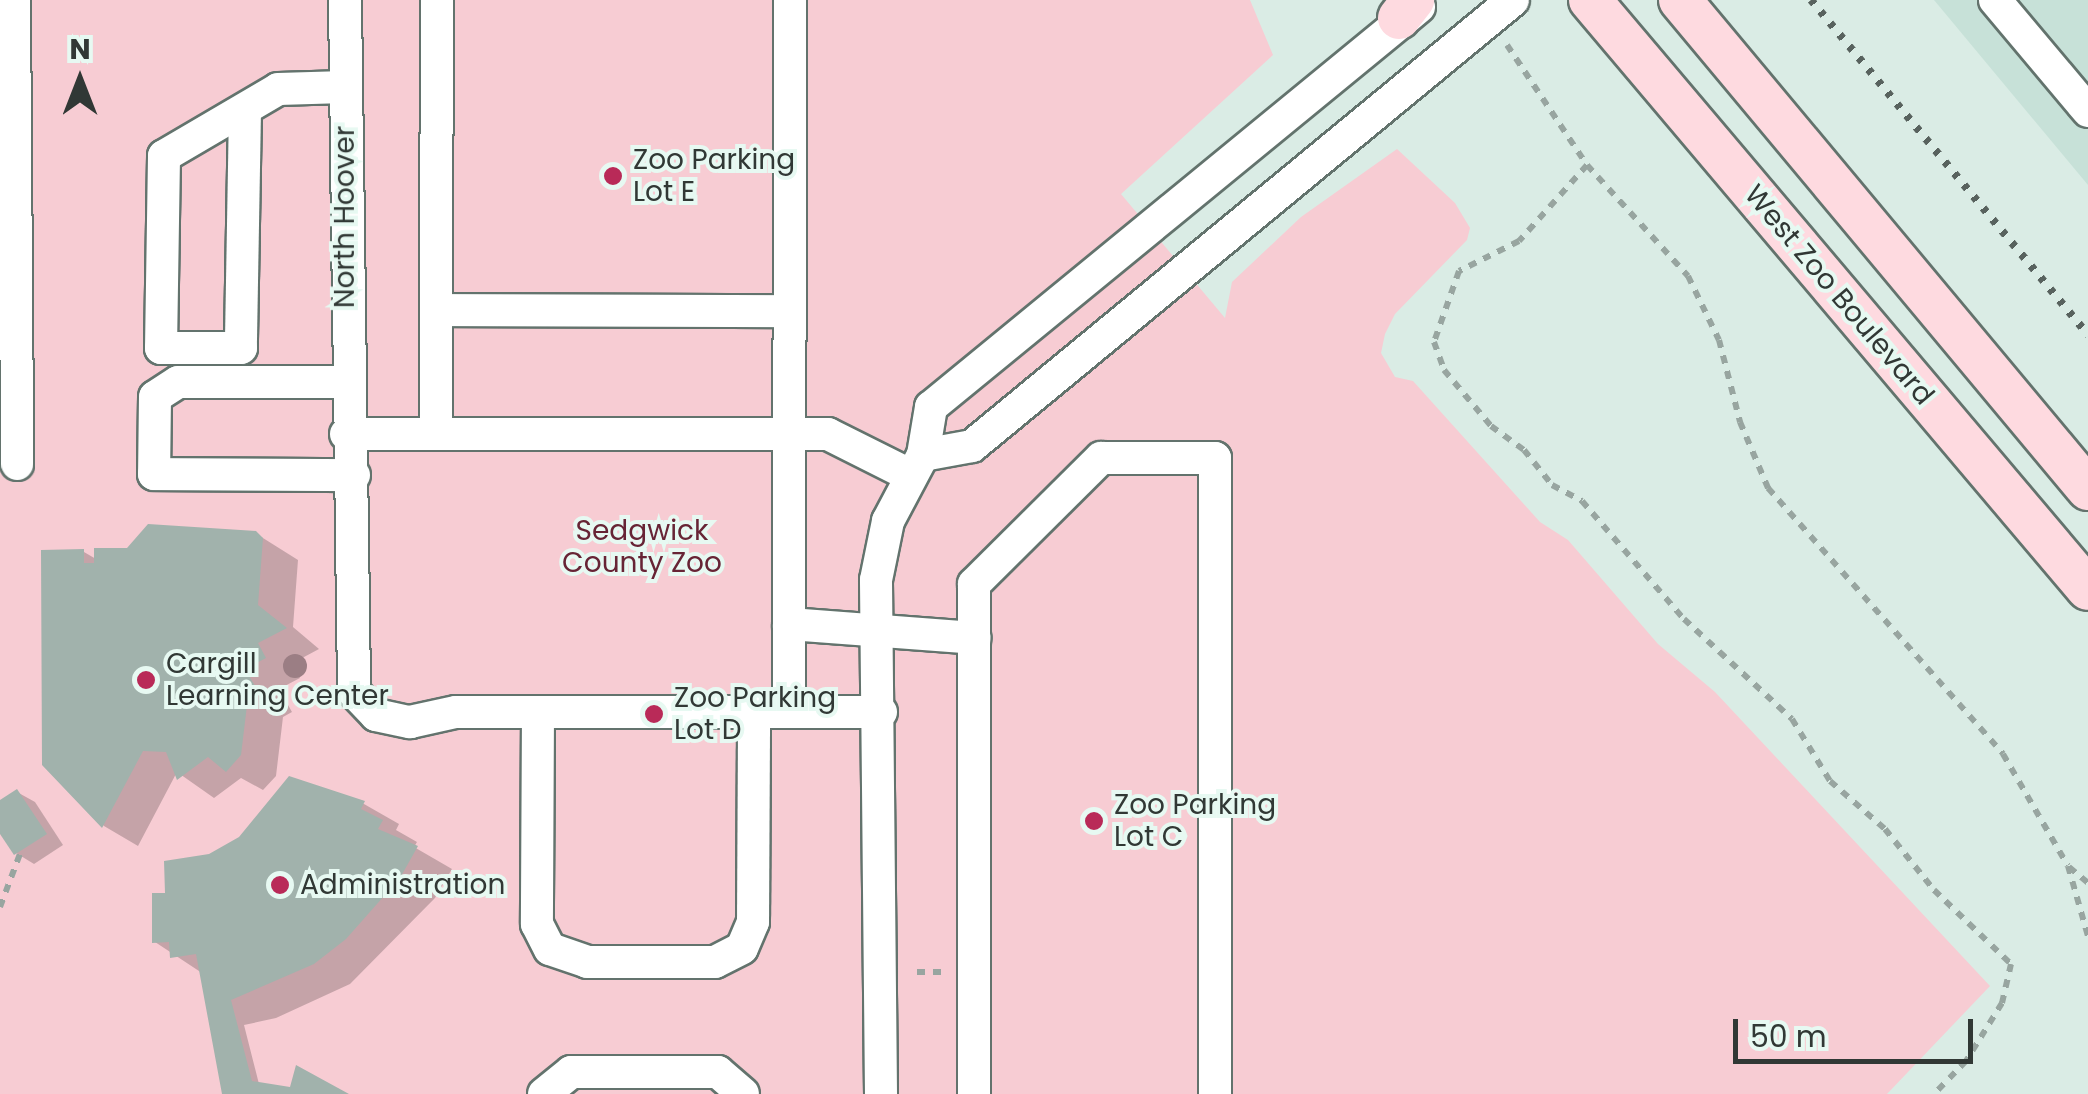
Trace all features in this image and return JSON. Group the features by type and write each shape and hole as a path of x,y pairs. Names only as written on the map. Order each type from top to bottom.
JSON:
{"main road":[{"name":"West Zoo Boulevard","path":"1590,0 2088,589"},
{"path":"1680,0 2088,489"}],"street":[{"path":"14,0 17,464"},
{"name":"North Hoover","path":"345,0 346,434 354,475 354,692 376,716 410,722 456,712 881,712"},
{"path":"436,434 437,0"},
{"path":"789,712 790,0"},
{"path":"346,434 828,434 915,464 972,446 1513,0"},
{"path":"2004,3 2088,111"},
{"path":"881,1094 881,712 876,580 888,520 915,464 931,407 1414,6"},
{"path":"244,110 241,348 161,348 164,156 278,89 345,87"},
{"path":"437,310 790,311"},
{"path":"200,382 201,348"},
{"path":"346,382 178,382 155,397 154,474 354,475"},
{"path":"974,1094 974,584 1101,458 1214,458 1216,1094"},
{"path":"789,624 974,638"},
{"path":"538,712 537,924 550,949 587,962 714,962 742,948 753,922 754,712"},
{"path":"544,1094 571,1072 718,1072 744,1094"}],"path":[{"path":"1505,41 1586,165 1688,276 1719,340 1740,422 1768,488 2003,754 2068,866 2088,936"},
{"path":"1586,165 1519,241 1458,271 1434,342 1444,370 1480,414 1524,450 1552,485 1582,501 1684,619 1792,719 1830,781 2011,964 2002,1003 1966,1061 1934,1094"},
{"path":"0,907 21,850"},
{"path":"2068,866 2088,883"}],"shaded area":[{"path":"1934,0 2088,0 2088,185"}],"green space":[{"name":"Sedgwick County Zoo","path":"0,0 1250,0 1273,55 1121,194 1225,318 1232,282 1301,217 1397,149 1455,203 1470,228 1467,240 1395,314 1381,353 1395,377 1413,381 1540,522 1568,540 1658,644 1715,692 1990,986 1887,1094 0,1094"}],"building":[{"name":"Cargill Learning Center","path":"148,524 256,531 263,538 258,605 287,628 258,643 266,658 245,669 258,691 248,697 241,755 226,772 208,757 177,780 166,752 143,751 102,828 42,765 41,550 84,549 84,563 94,563 94,548 127,548"},
{"name":"Administration","path":"289,776 365,801 361,809 383,820 378,829 418,846 400,878 346,939 314,964 231,1000 252,1081 290,1087 296,1065 349,1094 222,1094 196,954 170,958 169,942 152,943 152,893 165,893 164,861 209,854 239,837"},
{"path":"17,789 47,834 14,855 0,834 0,800"}],"railway":[{"path":"1811,0 2088,335"}],"place":[{"name":"Zoo Parking Lot E","path":"613,176"},
{"name":"Cargill Learning Center","path":"146,680"},
{"name":"Zoo Parking Lot D","path":"654,714"},
{"name":"Zoo Parking Lot C","path":"1094,821"},
{"name":"Administration","path":"280,885"}]}
